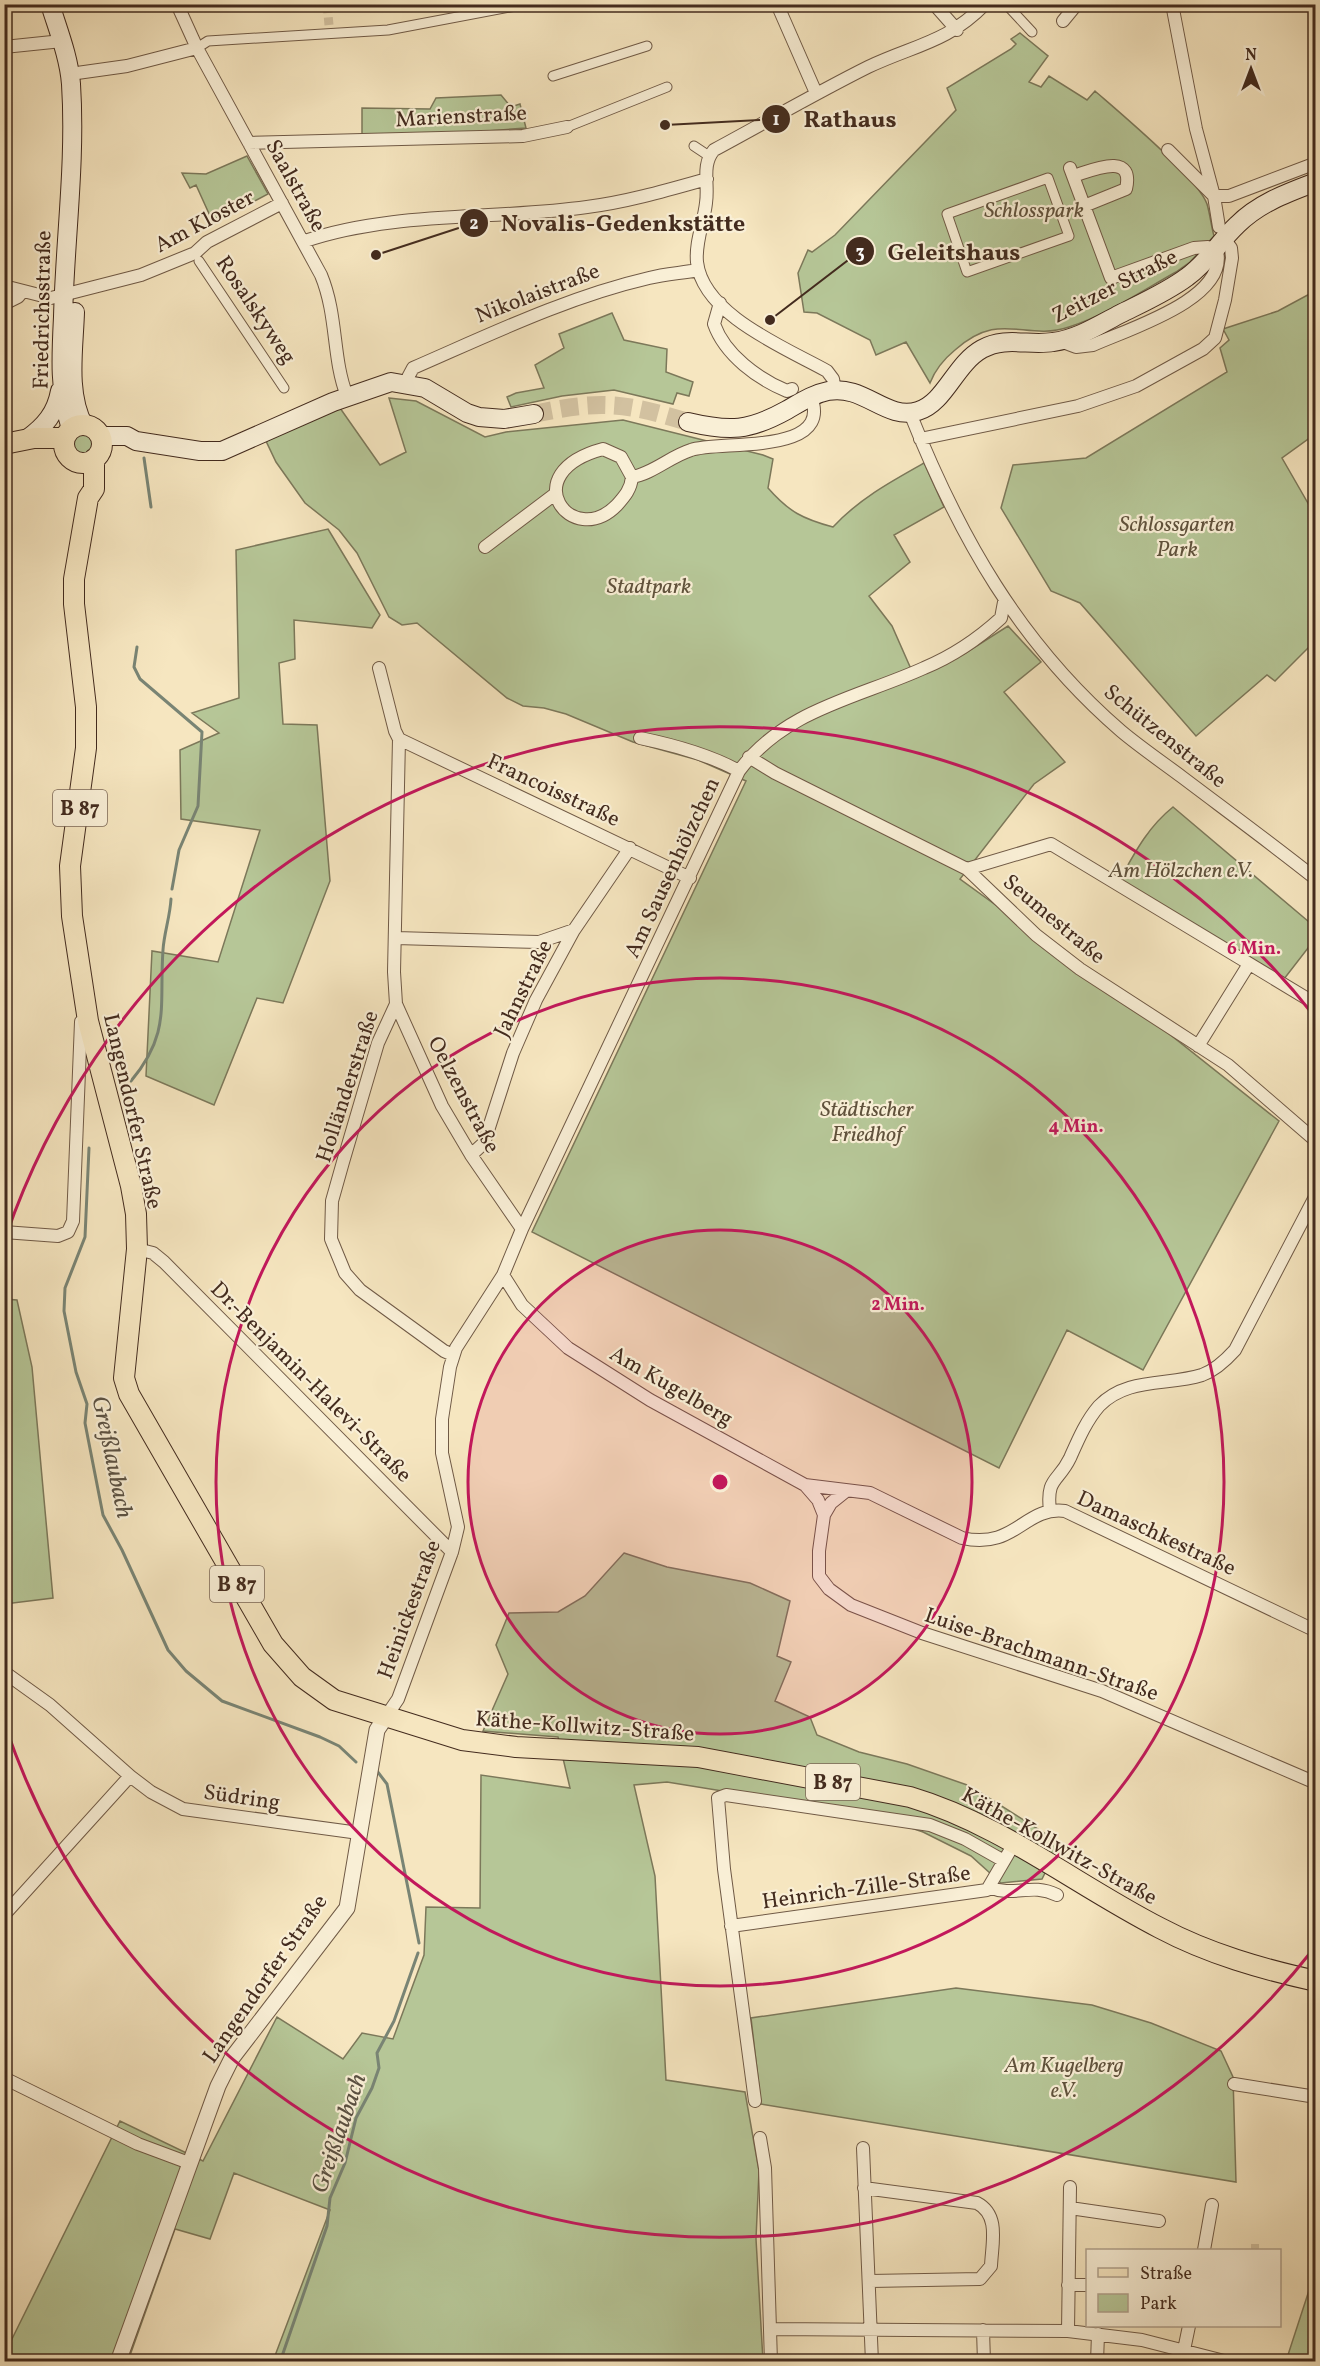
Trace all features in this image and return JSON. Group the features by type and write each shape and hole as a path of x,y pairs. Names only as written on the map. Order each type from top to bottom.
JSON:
{"main road":[{"name":"Friedrichsstraße","path":"50,4 70,74 69,294 74,392 83,444"},
{"name":"Zeitzer Straße","path":"910,413 933,403 963,363 983,348 1004,342 1060,341 1088,330 1186,279 1220,240 1256,208 1316,182"},
{"name":"Friedrichsstraße","path":"69,294 61,387 83,444"},
{"path":"14,442 83,444 136,441 200,451 222,451 379,384 405,383 425,387 467,413 479,417 504,419 534,414"},
{"path":"14,442 42,427 54,412 61,387"},
{"path":"688,422 723,429 743,429 770,419 811,397 835,390 861,393 892,411 910,413"},
{"name":"Langendorfer Straße","path":"83,444 88,498 78,546 74,593 83,667 86,748 70,866 74,942 88,1021 131,1186 137,1249 124,1369 129,1394 273,1644 302,1677 326,1696 384,1718"},
{"name":"Käthe-Kollwitz-Straße","path":"384,1718 474,1743 698,1757 910,1797 939,1806 1015,1842 1128,1911 1190,1943 1255,1966 1316,1981"}],"street":[{"name":"Saalstraße","path":"177,4 197,48 305,241 329,294 341,378 347,396"},
{"path":"70,74 127,66 197,48 208,41 329,29 410,27 526,4"},
{"path":"777,4 816,93"},
{"path":"934,4 957,30"},
{"path":"835,390 831,375 827,371 763,337 705,288 699,270 697,253 706,203 706,163 714,150 765,116 786,111 816,93 880,61 957,30 985,4"},
{"path":"1006,4 1032,32"},
{"path":"1063,21 1077,4"},
{"path":"921,439 1078,406 1136,386 1203,349 1215,338 1226,300 1233,258 1231,248 1220,240 1214,196 1196,129 1172,4"},
{"path":"4,47 62,41"},
{"path":"553,75 647,46"},
{"name":"Marienstraße","path":"249,143 524,136 567,127 667,87"},
{"path":"694,146 709,156"},
{"path":"1168,150 1214,196 1229,196 1316,163"},
{"name":"Zeitzer Straße","path":"1084,206 1126,189 1126,175 1122,168 1114,165 1071,172 1111,278 1194,249 1208,247 1220,240"},
{"path":"1048,178 1069,236 967,272 946,214 1048,178"},
{"path":"305,241 331,232 379,224 588,207 707,179"},
{"name":"Am Kloster","path":"4,286 46,298 141,275 197,257 207,242 282,203"},
{"name":"Rosalskyweg","path":"197,257 284,387"},
{"name":"Nikolaistraße","path":"405,383 413,368 520,322 610,289 655,276 699,270"},
{"path":"4,304 18,297 23,291"},
{"path":"720,303 714,324 726,346 767,381 787,391 792,389"},
{"path":"632,477 692,449 767,442 805,431 809,427 814,412 811,397"},
{"name":"Schützenstraße","path":"910,413 974,551 1004,602 1051,661 1121,731 1316,879"},
{"path":"603,449 621,457 632,477 629,489 619,502 605,515 594,519 576,517 566,512 555,494 556,481 563,470 577,459 603,449"},
{"path":"485,547 555,494"},
{"name":"Am Sausenhölzchen","path":"503,1275 522,1230 739,771 766,740 799,718 843,697 925,668 962,649 1001,618 1004,602"},
{"name":"Holländerstraße","path":"379,668 399,739 394,972 396,1004 378,1042 332,1201 331,1239 345,1273 360,1290 444,1351 453,1355"},
{"path":"640,738 672,745 723,762 739,771"},
{"name":"Francoisstraße","path":"399,739 690,878"},
{"name":"Seumestraße","path":"749,758 967,869 1036,935 1080,969 1252,1083 1316,1141"},
{"path":"967,869 1051,844 1316,1004"},
{"name":"Jahnstraße","path":"471,1155 484,1143 513,1053 536,1000 574,930 630,848"},
{"path":"396,938 539,942 574,930"},
{"path":"1198,1046 1249,964"},
{"name":"Oelzenstraße","path":"396,1004 442,1106 471,1155 522,1230"},
{"path":"4,1232 58,1236 68,1232 73,1221 81,1022 88,1021"},
{"path":"1050,1510 1048,1492 1052,1482 1067,1462 1084,1427 1100,1405 1124,1389 1204,1374 1223,1364 1235,1350 1316,1195"},
{"name":"Dr.-Benjamin-Halevi-Straße","path":"137,1249 153,1253 165,1262 452,1552"},
{"name":"Heinickestraße","path":"384,1718 398,1699 452,1552 458,1527 442,1453 442,1419 453,1355 503,1275"},
{"name":"Am Kugelberg","path":"503,1275 522,1305 568,1348 650,1400 805,1485 846,1491"},
{"path":"805,1485 818,1500 824,1515"},
{"path":"824,1515 831,1503 846,1491"},
{"name":"Damaschkestraße","path":"846,1491 870,1493 962,1538 976,1541 1005,1536 1050,1510 1065,1511 1316,1631"},
{"name":"Luise-Brachmann-Straße","path":"824,1515 819,1551 819,1576 829,1589 851,1605 922,1633 1102,1691 1316,1783"},
{"name":"Südring","path":"4,1672 50,1705 130,1776 151,1792 183,1809 225,1817 358,1833"},
{"name":"Langendorfer Straße","path":"118,2361 189,2163 218,2086 232,2058 346,1908 377,1730 384,1718"},
{"path":"4,1915 130,1776"},
{"path":"755,2101 731,1926 718,1798 726,1795 930,1825 965,1839 1004,1861"},
{"name":"Heinrich-Zille-Straße","path":"731,1926 987,1890 1015,1842"},
{"path":"989,1887 1007,1892 1035,1887 1057,1895"},
{"path":"4,2078 138,2144 189,2163"},
{"path":"1234,2084 1316,2097"},
{"path":"760,2138 765,2169 771,2361"},
{"path":"862,2148 872,2361"},
{"path":"1068,2331 1070,2187"},
{"path":"864,2188 977,2203 985,2207 993,2220 992,2266 980,2279 870,2281"},
{"path":"1204,2249 1212,2205"},
{"path":"1070,2208 1159,2221"},
{"path":"1068,2284 1086,2285"},
{"path":"1184,2349 1189,2327"},
{"path":"770,2329 1068,2331 1184,2349 1212,2359 1228,2361"},
{"path":"983,2330 984,2361"},
{"path":"1097,2361 1098,2334"}],"green space":[{"name":"Schlosspark","path":"1020,33 1048,56 1029,82 1041,87 1049,76 1087,100 1095,91 1189,178 1207,204 1214,236 1190,262 1176,272 1083,322 1053,331 999,329 986,331 971,338 944,361 930,383 906,342 876,355 870,340 817,313 804,312 798,273 808,250 812,252 835,235 956,110 947,88 1011,49 1016,44 1011,39"},
{"path":"501,95 511,107 520,104 526,128 447,134 362,135 362,108 430,109 436,98"},
{"path":"247,156 268,194 222,218 211,218 196,185 190,188 182,173 206,174"},
{"name":"Schlossgarten Park","path":"1315,291 1315,434 1282,458 1309,505 1315,528 1315,641 1275,681 1267,675 1196,736 1080,603 1051,591 1001,508 1013,465 1086,458 1227,372 1220,348 1229,340 1223,329 1278,311"},
{"path":"612,313 624,340 667,349 666,372 693,382 689,396 677,393 673,404 614,390 562,396 511,407 507,397 544,388 535,365 564,348 559,334"},
{"name":"Städtischer Friedhof","path":"389,398 416,401 485,437 506,432 623,420 763,455 773,459 768,488 797,514 833,527 864,499 924,463 944,507 894,535 910,562 869,596 892,626 915,678 964,654 1008,626 1041,662 1004,692 1065,762 1034,784 960,879 1124,998 1279,1121 1143,1370 1067,1330 999,1468 532,1232 746,781 698,760 633,742 566,714 544,708 523,706 507,698 417,623 402,625 389,617 357,553 339,530 305,503 276,462 266,441 340,408 380,465 406,452"},
{"path":"83,432 91,435 94,443 91,451 83,454 75,451 72,443 75,435"},
{"path":"328,529 380,615 372,628 294,620 295,659 279,663 283,724 317,725 330,881 283,1003 257,998 214,1105 146,1076 152,951 218,962 260,830 181,819 180,750 219,733 192,713 239,698 236,550"},
{"name":"Am Hölzchen e.V.","path":"1173,807 1315,927 1315,939 1284,979 1119,881 1149,832"},
{"path":"4,1299 17,1300 32,1367 53,1598 5,1604"},
{"path":"624,1553 667,1567 750,1583 790,1601 777,1656 791,1662 775,1701 810,1717 817,1735 859,1752 907,1764 970,1786 1060,1843 1042,1879 1001,1883 971,1856 923,1832 876,1816 667,1782 634,1785 655,1876 666,2080 745,2092 759,2171 756,2239 763,2361 273,2361 330,2210 234,2173 210,2239 175,2229 128,2361 5,2361 4,2355 120,2121 203,2161 277,2017 343,2059 362,2033 393,2039 424,1955 426,1907 480,1908 481,1775 570,1788 558,1737 483,1731 508,1674 496,1645 509,1613 558,1612 585,1596"},
{"name":"Am Kugelberg e.V.","path":"956,1988 1092,2005 1151,2023 1221,2051 1233,2077 1236,2182 761,2104 751,2018"},
{"path":"1315,2272 1315,2361 1286,2361"}],"waterway":[{"name":"Greißlaubach","path":"144,458 151,507"},
{"name":"Greißlaubach","path":"137,647 134,667 140,679 202,732 198,806 179,850 172,889"},
{"name":"Greißlaubach","path":"131,1081 144,1064 158,1033 162,1003 164,944 171,899"},
{"name":"Greißlaubach","path":"89,1148 85,1237 65,1288 64,1311 76,1372 87,1404 85,1423 103,1515 122,1550 168,1650 186,1671 222,1701 320,1737 339,1746 356,1762"},
{"name":"Greißlaubach","path":"377,1771 387,1784 419,1943"},
{"name":"Greißlaubach","path":"280,2362 327,2226 330,2198 345,2163 356,2118 372,2088 379,2068 377,2053 394,2021 418,1953"}],"tunnel":[{"path":"327,4 329,25"},
{"path":"534,414 577,407 611,405 646,410 688,422"}],"place":[{"name":"Rathaus","path":"665,125"},
{"name":"Novalis-Gedenkstätte","path":"376,255"},
{"name":"Geleitshaus","path":"770,320"}],"park label":[{"name":"Stadtpark","path":"649,585"}]}
